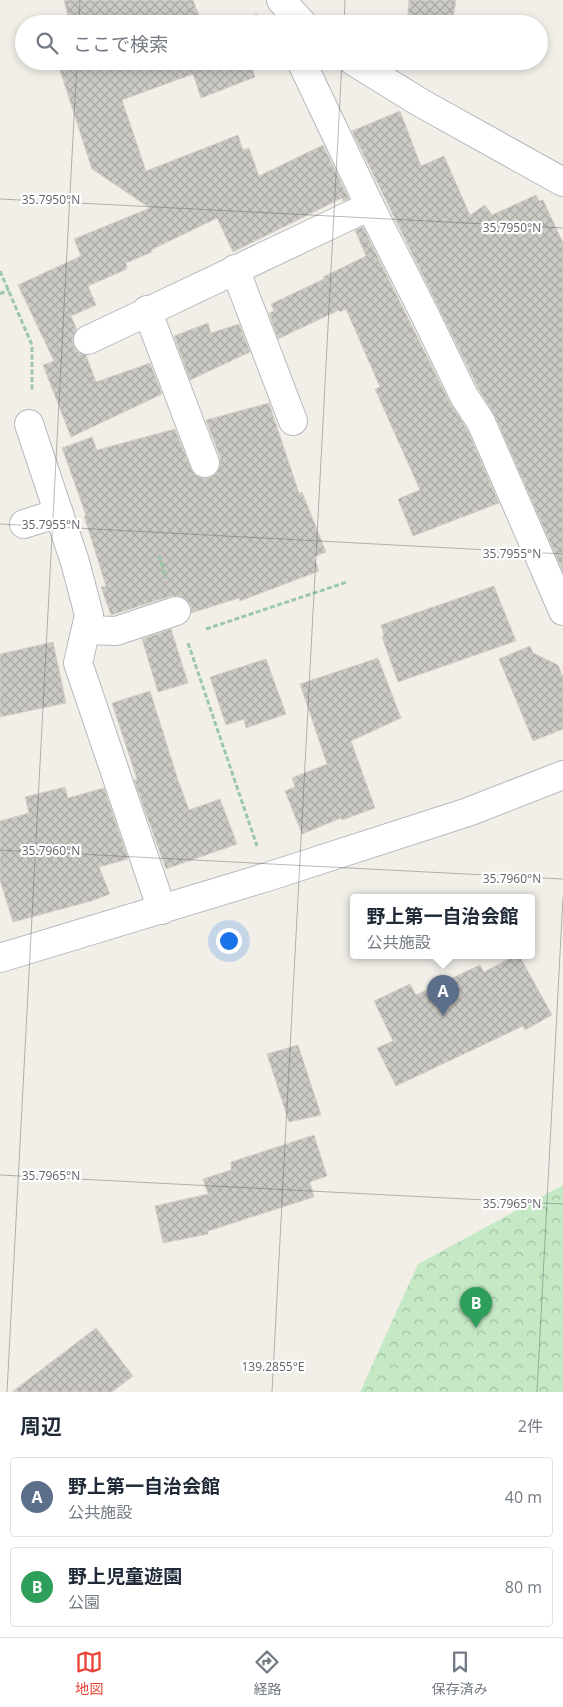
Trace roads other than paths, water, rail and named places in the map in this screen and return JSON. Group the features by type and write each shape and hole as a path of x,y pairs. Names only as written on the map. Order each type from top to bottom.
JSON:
{"street":[{"path":"305,70 464,396 481,422 563,610"},
{"path":"368,70 421,103 563,182"},
{"path":"88,340 147,310 370,206"},
{"path":"235,269 293,421"},
{"path":"147,310 205,464"},
{"path":"29,424 75,562 89,615 78,663 162,910"},
{"path":"24,524 59,513"},
{"path":"86,630 116,631 176,611"},
{"path":"0,958 162,910 468,812 563,775"}],"place":[{"name":"野上第一自治会館","path":"443,1016"},
{"name":"野上児童遊園","path":"476,1328"}]}
